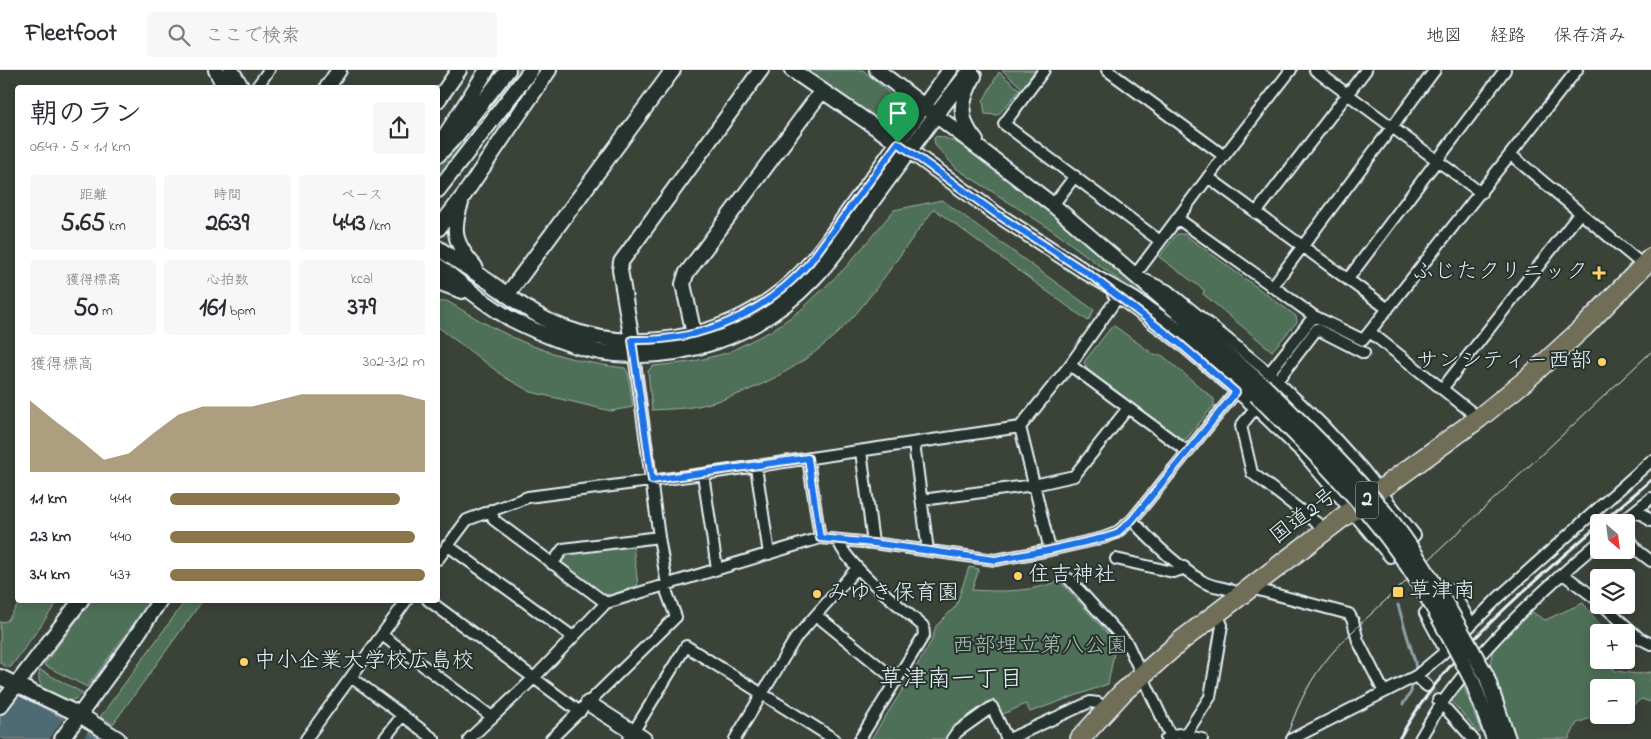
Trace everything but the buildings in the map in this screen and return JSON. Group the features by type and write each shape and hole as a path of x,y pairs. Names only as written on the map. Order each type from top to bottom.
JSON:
{"highway":[{"name":"国道2号","path":"1080,739 1105,710 1182,640 1352,510 1479,418 1526,380 1577,333 1648,262"}],"street":[{"path":"216,70 224,85"},
{"path":"231,70 240,85"},
{"path":"258,85 268,70"},
{"path":"328,85 339,70"},
{"path":"440,144 487,70"},
{"path":"440,153 456,136 508,70"},
{"path":"440,187 531,70"},
{"path":"440,226 464,195 549,70"},
{"path":"507,296 673,70"},
{"path":"551,739 676,617 667,593 632,340 620,270 621,262 761,70"},
{"path":"792,70 910,151 995,213 1089,274 1133,299 1264,389 1323,425 1381,490 1415,535 1390,557 1304,454 1264,389"},
{"path":"877,70 1053,205 1264,389 1351,473 1394,524 1448,606 1486,674 1508,739"},
{"path":"440,249 507,296 539,316 562,327 595,336 632,340 668,339 713,329 740,318 768,301 800,274 826,243 950,70"},
{"path":"440,283 462,291 483,305 548,336 571,345 601,352 634,355 672,352 707,344 748,328 779,309 804,288 828,262 935,115 971,70"},
{"path":"977,70 966,91 962,113 964,125 999,165"},
{"path":"1044,70 1004,124 1160,240"},
{"path":"1107,70 1224,156"},
{"path":"1135,275 1291,70"},
{"path":"1315,70 1481,193"},
{"path":"1256,213 1366,70"},
{"path":"1272,287 1436,70"},
{"path":"1348,279 1505,70"},
{"path":"1177,218 1314,316 1363,340 1577,70"},
{"path":"440,97 456,75"},
{"path":"440,103 456,75"},
{"path":"694,334 683,284 686,274 822,91"},
{"path":"1511,155 1580,213 1648,262"},
{"path":"1053,205 1075,176"},
{"path":"1208,177 1388,309"},
{"path":"464,195 458,211 455,235 466,257 488,282"},
{"path":"1442,389 1580,213"},
{"path":"440,267 500,312"},
{"path":"1089,274 1179,343 1236,392"},
{"path":"440,555 467,520 528,497 756,467 1020,427 1070,365 1118,297"},
{"path":"1314,316 1241,426 1252,473 1326,530"},
{"path":"469,739 534,678 606,603 820,538 873,543 995,560 1050,550 1116,534 1132,520 1236,392 1264,389 1317,329 1364,353"},
{"path":"1370,332 1479,418"},
{"path":"1070,365 1188,452"},
{"path":"1264,389 1399,552 1424,592 1472,680 1494,739"},
{"path":"922,500 1034,485 1074,476 1128,408"},
{"path":"1020,427 1050,550"},
{"path":"914,443 928,551"},
{"path":"861,451 873,543"},
{"path":"808,458 820,538"},
{"path":"1295,738 1416,676 1472,625 1499,597 1651,461"},
{"path":"756,467 768,554"},
{"path":"703,474 717,569"},
{"path":"1631,514 1651,498"},
{"path":"491,510 494,520 606,603"},
{"path":"1634,512 1644,515 1651,521"},
{"path":"1132,520 1146,536 1203,582 1349,614 1353,621 1358,641 1384,692"},
{"path":"552,564 563,549 659,537"},
{"path":"838,540 840,548 857,568 922,626 924,635 860,739"},
{"path":"447,545 573,637"},
{"path":"1635,547 1651,561"},
{"path":"1420,739 1440,702 1464,675 1529,604 1590,550"},
{"path":"1116,559 1173,572 1184,567"},
{"path":"735,739 795,639 857,568"},
{"path":"1562,574 1590,595"},
{"path":"1069,579 1126,643 1142,675 1168,738 1178,734 1202,739"},
{"path":"1445,650 1425,613 1452,590 1472,625"},
{"path":"0,706 79,603"},
{"path":"62,739 131,644 158,603"},
{"path":"131,644 165,603"},
{"path":"306,739 405,603"},
{"path":"432,603 534,678 635,737 686,646 834,739"},
{"path":"1185,735 1210,697 1222,625 1217,614"},
{"path":"1613,614 1639,638 1651,644"},
{"path":"816,615 897,681"},
{"path":"382,635 492,717"},
{"path":"1416,676 1427,686"},
{"path":"0,677 14,688 118,739"},
{"path":"351,677 434,739"},
{"path":"952,739 957,732 992,707 1008,739 1090,702 1098,703 1105,710"},
{"path":"1440,702 1473,739"},
{"path":"384,739 402,716"}],"green space":[{"path":"516,70 523,70 440,176 440,164 459,144"},
{"path":"803,70 863,70 896,99 880,122 861,111"},
{"path":"1002,70 1035,70 1022,88"},
{"path":"999,72 1020,90 998,115 985,114 983,101"},
{"path":"902,106 907,116 899,126 889,125"},
{"path":"937,136 966,148 983,159 1157,305 1155,307 1052,230 957,169 935,145 934,138"},
{"path":"942,200 1094,310 1088,321 934,209 882,281 848,323 810,355 768,381 722,400 692,407 652,410 648,371 653,366 691,362 727,353 771,331 802,309 846,267 894,210"},
{"path":"1177,234 1184,234 1296,316 1297,322 1272,351 1203,294 1204,290 1159,257"},
{"path":"447,301 490,326 553,353 625,368 628,373 633,407 611,411 531,392 506,378 440,328 440,302"},
{"path":"1113,325 1156,356 1158,354 1163,356 1214,399 1214,405 1187,438 1183,440 1087,369 1084,362"},
{"path":"633,545 638,585 611,595 602,594 563,565 562,560 566,555"},
{"name":"西部埋立第八公園","path":"969,567 979,569 972,590 1016,590 1060,581 1116,643 1108,684 1030,712 1026,704 1001,715 994,701 974,713 952,732 947,739 871,739 932,640 936,626 956,606"},
{"path":"19,603 57,603 11,667 0,663 0,622 7,621"},
{"path":"90,603 149,603 87,687 44,665"},
{"path":"184,603 201,603 113,724 100,717"},
{"path":"1583,603 1599,624 1590,624 1590,669 1614,669 1615,671 1637,674 1651,672 1651,702 1641,699 1635,704 1635,679 1590,679 1590,718 1577,723 1569,739 1516,739 1513,727 1489,669 1493,649 1514,625 1532,612 1545,620"},
{"path":"40,670 83,693 69,701 51,695 42,687 39,676"},
{"path":"1463,685 1481,731 1479,733 1451,699 1460,686"}],"water":[{"path":"0,684 100,739 4,739 0,737"}],"pier":[{"path":"64,718 88,731 83,739 49,739"}],"waterway":[{"path":"1398,605 1416,671"},
{"path":"1403,704 1411,692 1412,684"}],"tunnel":[{"path":"1427,686 1437,700"}],"tram line":[{"path":"1286,739 1306,690 1327,659 1355,629 1651,352"}],"railway":[{"path":"1611,514 1651,480"},
{"path":"1399,739 1418,708 1464,650 1516,598 1590,533"}],"place":[{"name":"ふじたクリニック","path":"1599,273"},
{"name":"サンシティー西部","path":"1602,362"},
{"name":"住吉神社","path":"1018,576"},
{"name":"草津南","path":"1398,592"},
{"name":"みゆき保育園","path":"817,594"},
{"name":"中小企業大学校広島校","path":"244,662"}],"district":[{"name":"草津南一丁目","path":"951,680"}],"route":[{"path":"898,143 995,213 1089,274 1179,343 1236,392 1132,520 1116,534 1064,547 995,560 873,543 820,538 808,458 652,480 632,340 668,339 704,332 740,318 772,298 800,274 810,262 898,143"}]}
